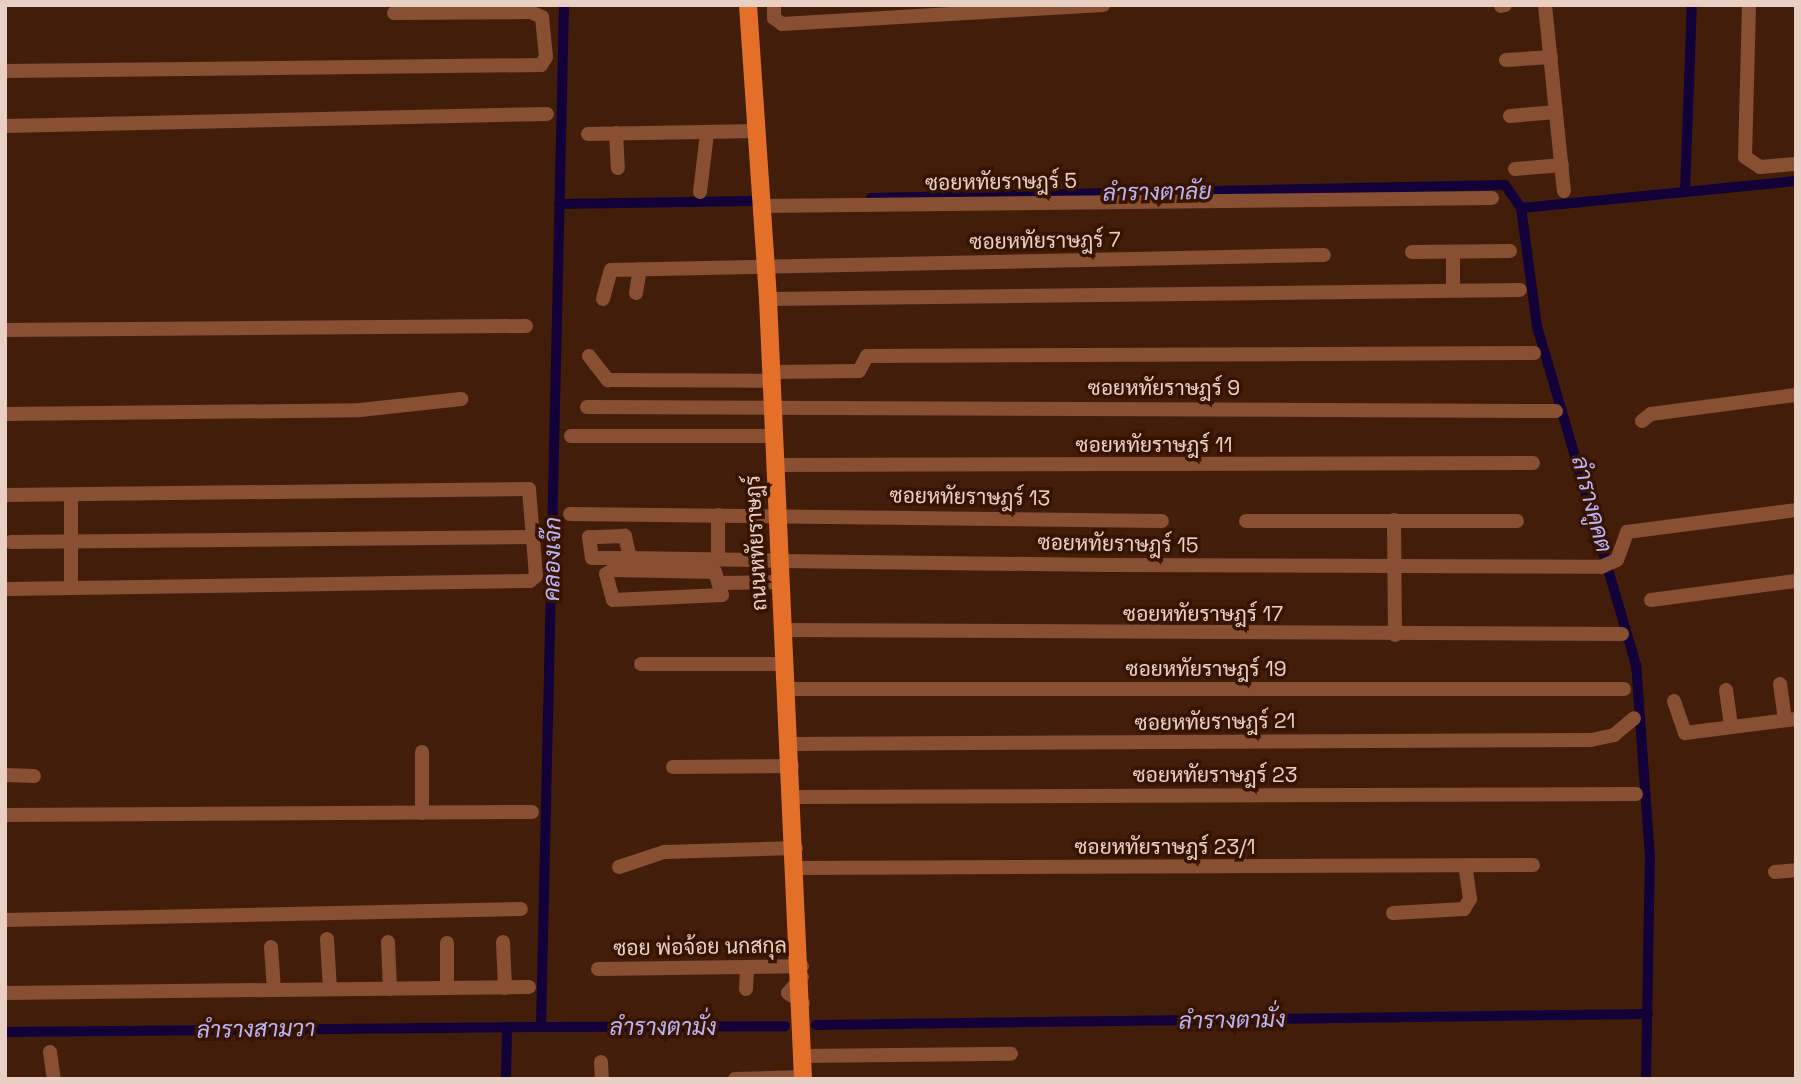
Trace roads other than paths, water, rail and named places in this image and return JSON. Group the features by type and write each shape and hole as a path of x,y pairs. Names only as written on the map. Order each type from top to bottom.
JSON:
{"main road":[{"name":"ถนนหทัยราษฎร์","path":"748,5 768,299 791,744 802,972 803,1078"}],"street":[{"path":"774,5 777,23 1103,5"},
{"path":"806,5 807,22"},
{"path":"1545,5 1564,191"},
{"path":"1749,5 1745,157 1760,167 1796,164"},
{"path":"5,72 541,65 546,57 542,17 530,12 394,13"},
{"path":"1506,60 1551,57"},
{"path":"1510,116 1556,112"},
{"path":"5,126 547,114"},
{"path":"588,134 702,128 707,133 758,131"},
{"path":"616,132 618,169"},
{"path":"700,191 707,133"},
{"path":"1515,169 1562,165"},
{"name":"ซอยหทัยราษฎร์ 5","path":"762,206 1492,198"},
{"path":"1412,252 1510,251"},
{"path":"1453,252 1453,290"},
{"name":"ซอยหทัยราษฎร์ 7","path":"603,299 609,272 640,269 1324,255"},
{"path":"636,293 640,269"},
{"path":"768,299 1520,290"},
{"path":"5,330 526,326"},
{"path":"589,356 608,380 772,377 859,371 867,356 1534,353"},
{"path":"1642,421 1651,414 1796,395"},
{"path":"5,414 360,410 461,398"},
{"name":"ซอยหทัยราษฎร์ 9","path":"587,407 1556,411"},
{"path":"570,436 774,436"},
{"name":"ซอยหทัยราษฎร์ 11","path":"775,465 1534,464"},
{"path":"5,495 529,489 536,576 530,582 8,589"},
{"path":"71,496 71,588"},
{"name":"ซอยหทัยราษฎร์ 15","path":"630,558 1393,567 1611,563 1627,532 1796,510"},
{"name":"ซอยหทัยราษฎร์ 13","path":"570,514 1162,521"},
{"path":"718,515 718,559"},
{"path":"1394,520 1395,635"},
{"path":"1246,521 1517,521"},
{"path":"10,542 534,537"},
{"path":"700,570 715,572 723,583 715,600 613,600 606,574 700,570"},
{"path":"723,583 781,582"},
{"path":"1651,600 1796,582"},
{"name":"ซอยหทัยราษฎร์ 17","path":"784,631 1622,634"},
{"path":"641,664 786,664"},
{"path":"1674,701 1680,732 1790,719 1780,684"},
{"name":"ซอยหทัยราษฎร์ 19","path":"787,689 1624,690"},
{"path":"1726,690 1731,727"},
{"name":"ซอยหทัยราษฎร์ 21","path":"791,744 1591,740 1614,735 1634,719"},
{"path":"422,752 422,813"},
{"path":"673,767 792,765"},
{"path":"5,775 34,776"},
{"name":"ซอยหทัยราษฎร์ 23","path":"793,797 1636,794"},
{"path":"5,815 532,812"},
{"path":"619,867 664,852 796,848"},
{"path":"1392,913 1464,909 1470,899 1465,865"},
{"name":"ซอยหทัยราษฎร์ 23/1","path":"797,869 1533,865"},
{"path":"1775,873 1796,870"},
{"path":"5,920 521,909"},
{"path":"327,939 330,989"},
{"path":"387,942 390,989"},
{"path":"503,942 505,988"},
{"path":"446,943 447,988"},
{"path":"271,947 274,990"},
{"path":"746,989 747,967"},
{"name":"ซอย พ่อจ้อย นกสกุล","path":"598,969 747,967 802,972"},
{"path":"5,992 529,987"},
{"path":"50,1052 54,1079"},
{"path":"803,1056 1011,1054"},
{"path":"601,1062 602,1079"},
{"path":"735,1079 803,1078"}],"waterway":[{"name":"คลองเจ๊ก","path":"5,1032 541,1027 564,5"},
{"path":"1685,192 1692,5"},
{"name":"ลำรางคูคต","path":"1646,1079 1650,858 1636,665 1537,326 1521,208 1796,181"},
{"name":"ลำรางตาลัย","path":"871,198 1505,185 1521,208"},
{"name":"ลำรางตาลัย","path":"559,204 751,201"},
{"name":"ลำรางตามั่ง","path":"816,1025 1648,1014"},
{"name":"ลำรางตามั่ง","path":"541,1027 785,1026"},
{"name":"คลองเจ๊ก","path":"506,1079 507,1027"}],"water label":[{"name":"ลำรางสามวา","path":"256,1029"}]}
